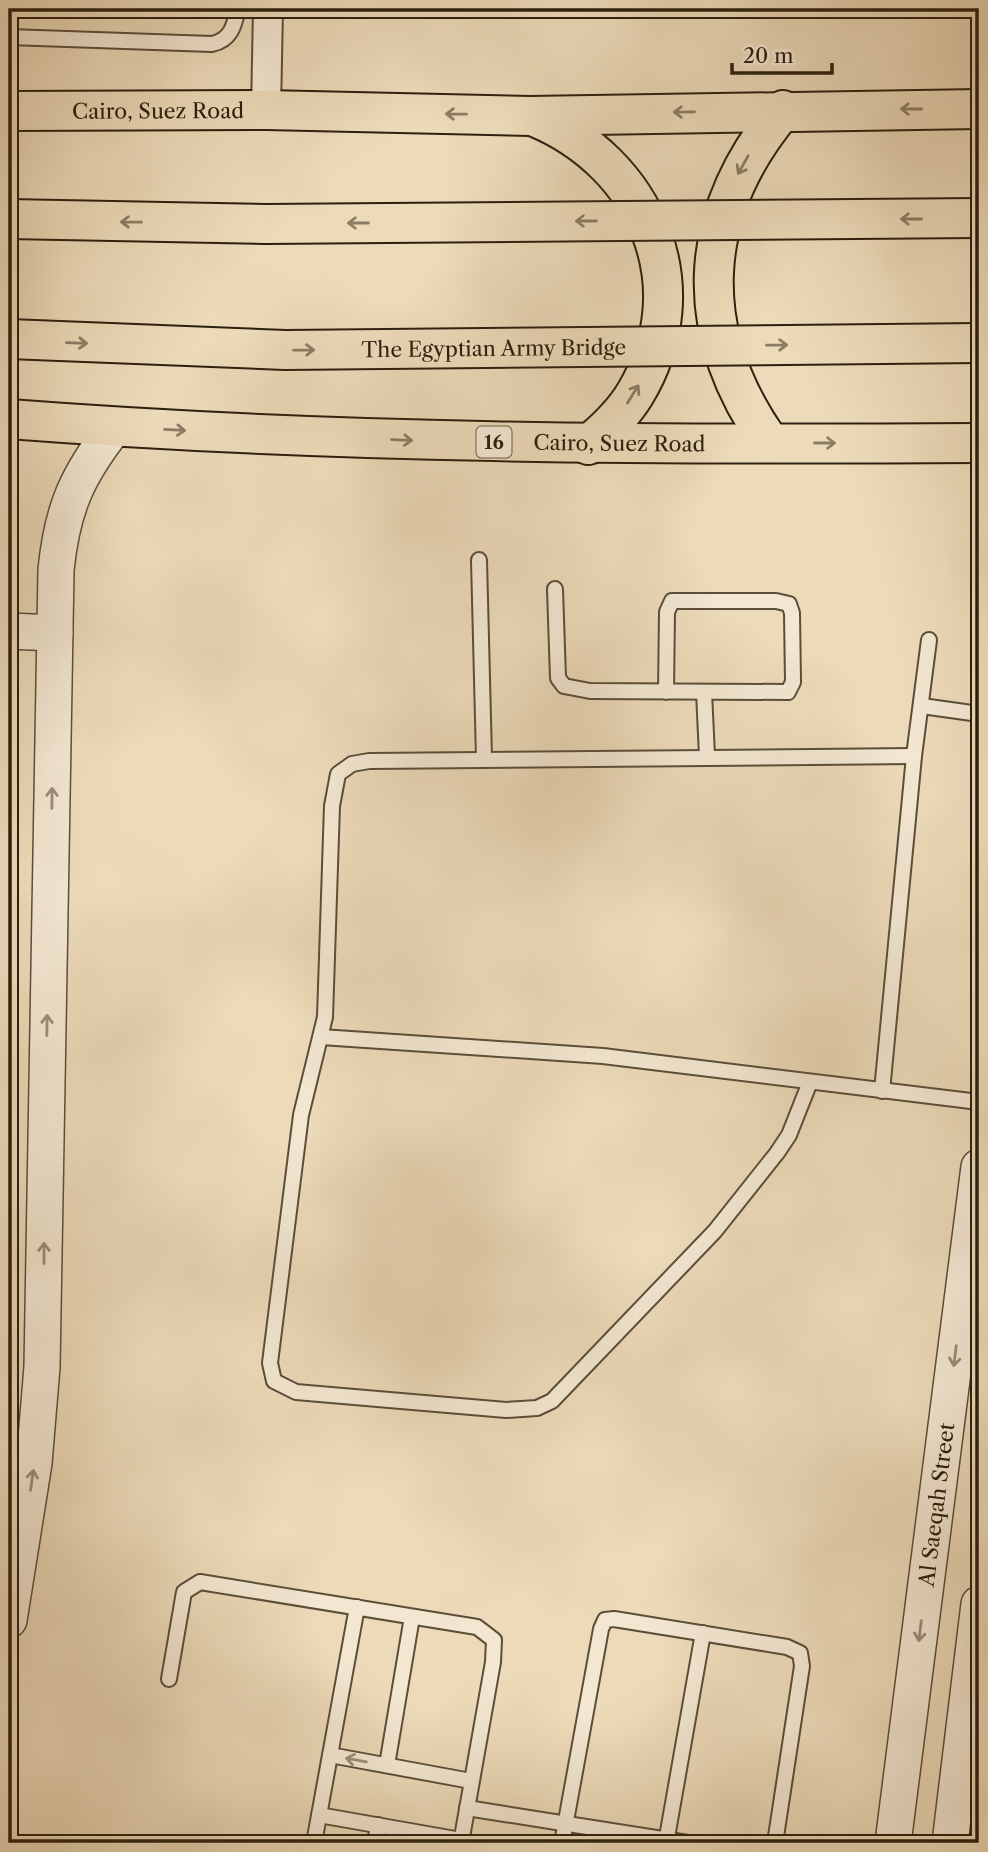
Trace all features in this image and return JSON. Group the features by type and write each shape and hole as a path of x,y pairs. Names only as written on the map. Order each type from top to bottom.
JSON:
{"main road":[{"name":"Cairo, Suez Road","path":"9,111 266,110 530,116 979,108"},
{"path":"770,443 749,414 725,358 715,311 713,275 717,238 740,169 759,138 782,110"},
{"path":"530,116 562,129 591,148 616,171 636,199 660,263 663,298 659,331 650,364 634,395 614,422 588,445"},
{"path":"9,219 278,224 979,218"},
{"name":"The Egyptian Army Bridge","path":"9,339 285,350 979,343"},
{"name":"Cairo, Suez Road","path":"9,419 115,427 588,445 979,443"}],"street":[{"path":"266,110 268,9"},
{"path":"9,1620 34,1462 42,1367 55,633 60,531 71,492 90,458 115,427"},
{"path":"9,631 55,633"},
{"name":"Al Saeqah Street","path":"894,1843 979,1167"},
{"path":"950,1843 979,1609"}],"lane":[{"path":"9,37 212,44 220,42 232,32 238,9"},
{"path":"479,560 484,758"},
{"path":"555,589 558,678 564,686 590,691 666,692 704,692 791,690 792,614 789,604 776,601 672,601 667,612 666,692"},
{"path":"882,1091 914,756 929,640"},
{"path":"704,692 707,756"},
{"path":"922,706 979,714"},
{"path":"810,1082 789,1135 715,1231 552,1401 537,1408 506,1410 309,1393 285,1388 274,1381 270,1363 293,1167 301,1115 321,1037 328,966 332,798 338,774 352,764 369,761 914,756"},
{"path":"321,1037 603,1056 979,1102"},
{"path":"169,1679 181,1603 191,1585 200,1582 477,1627 494,1640 494,1662 461,1842 319,1815"},
{"path":"314,1843 357,1607"},
{"path":"387,1765 412,1617"},
{"path":"562,1843 603,1623 614,1619 787,1647 795,1649 803,1658 775,1843"},
{"path":"667,1842 703,1633"},
{"path":"330,1755 471,1780"},
{"path":"467,1808 667,1842 688,1843"},
{"path":"374,1843 378,1825"}]}
